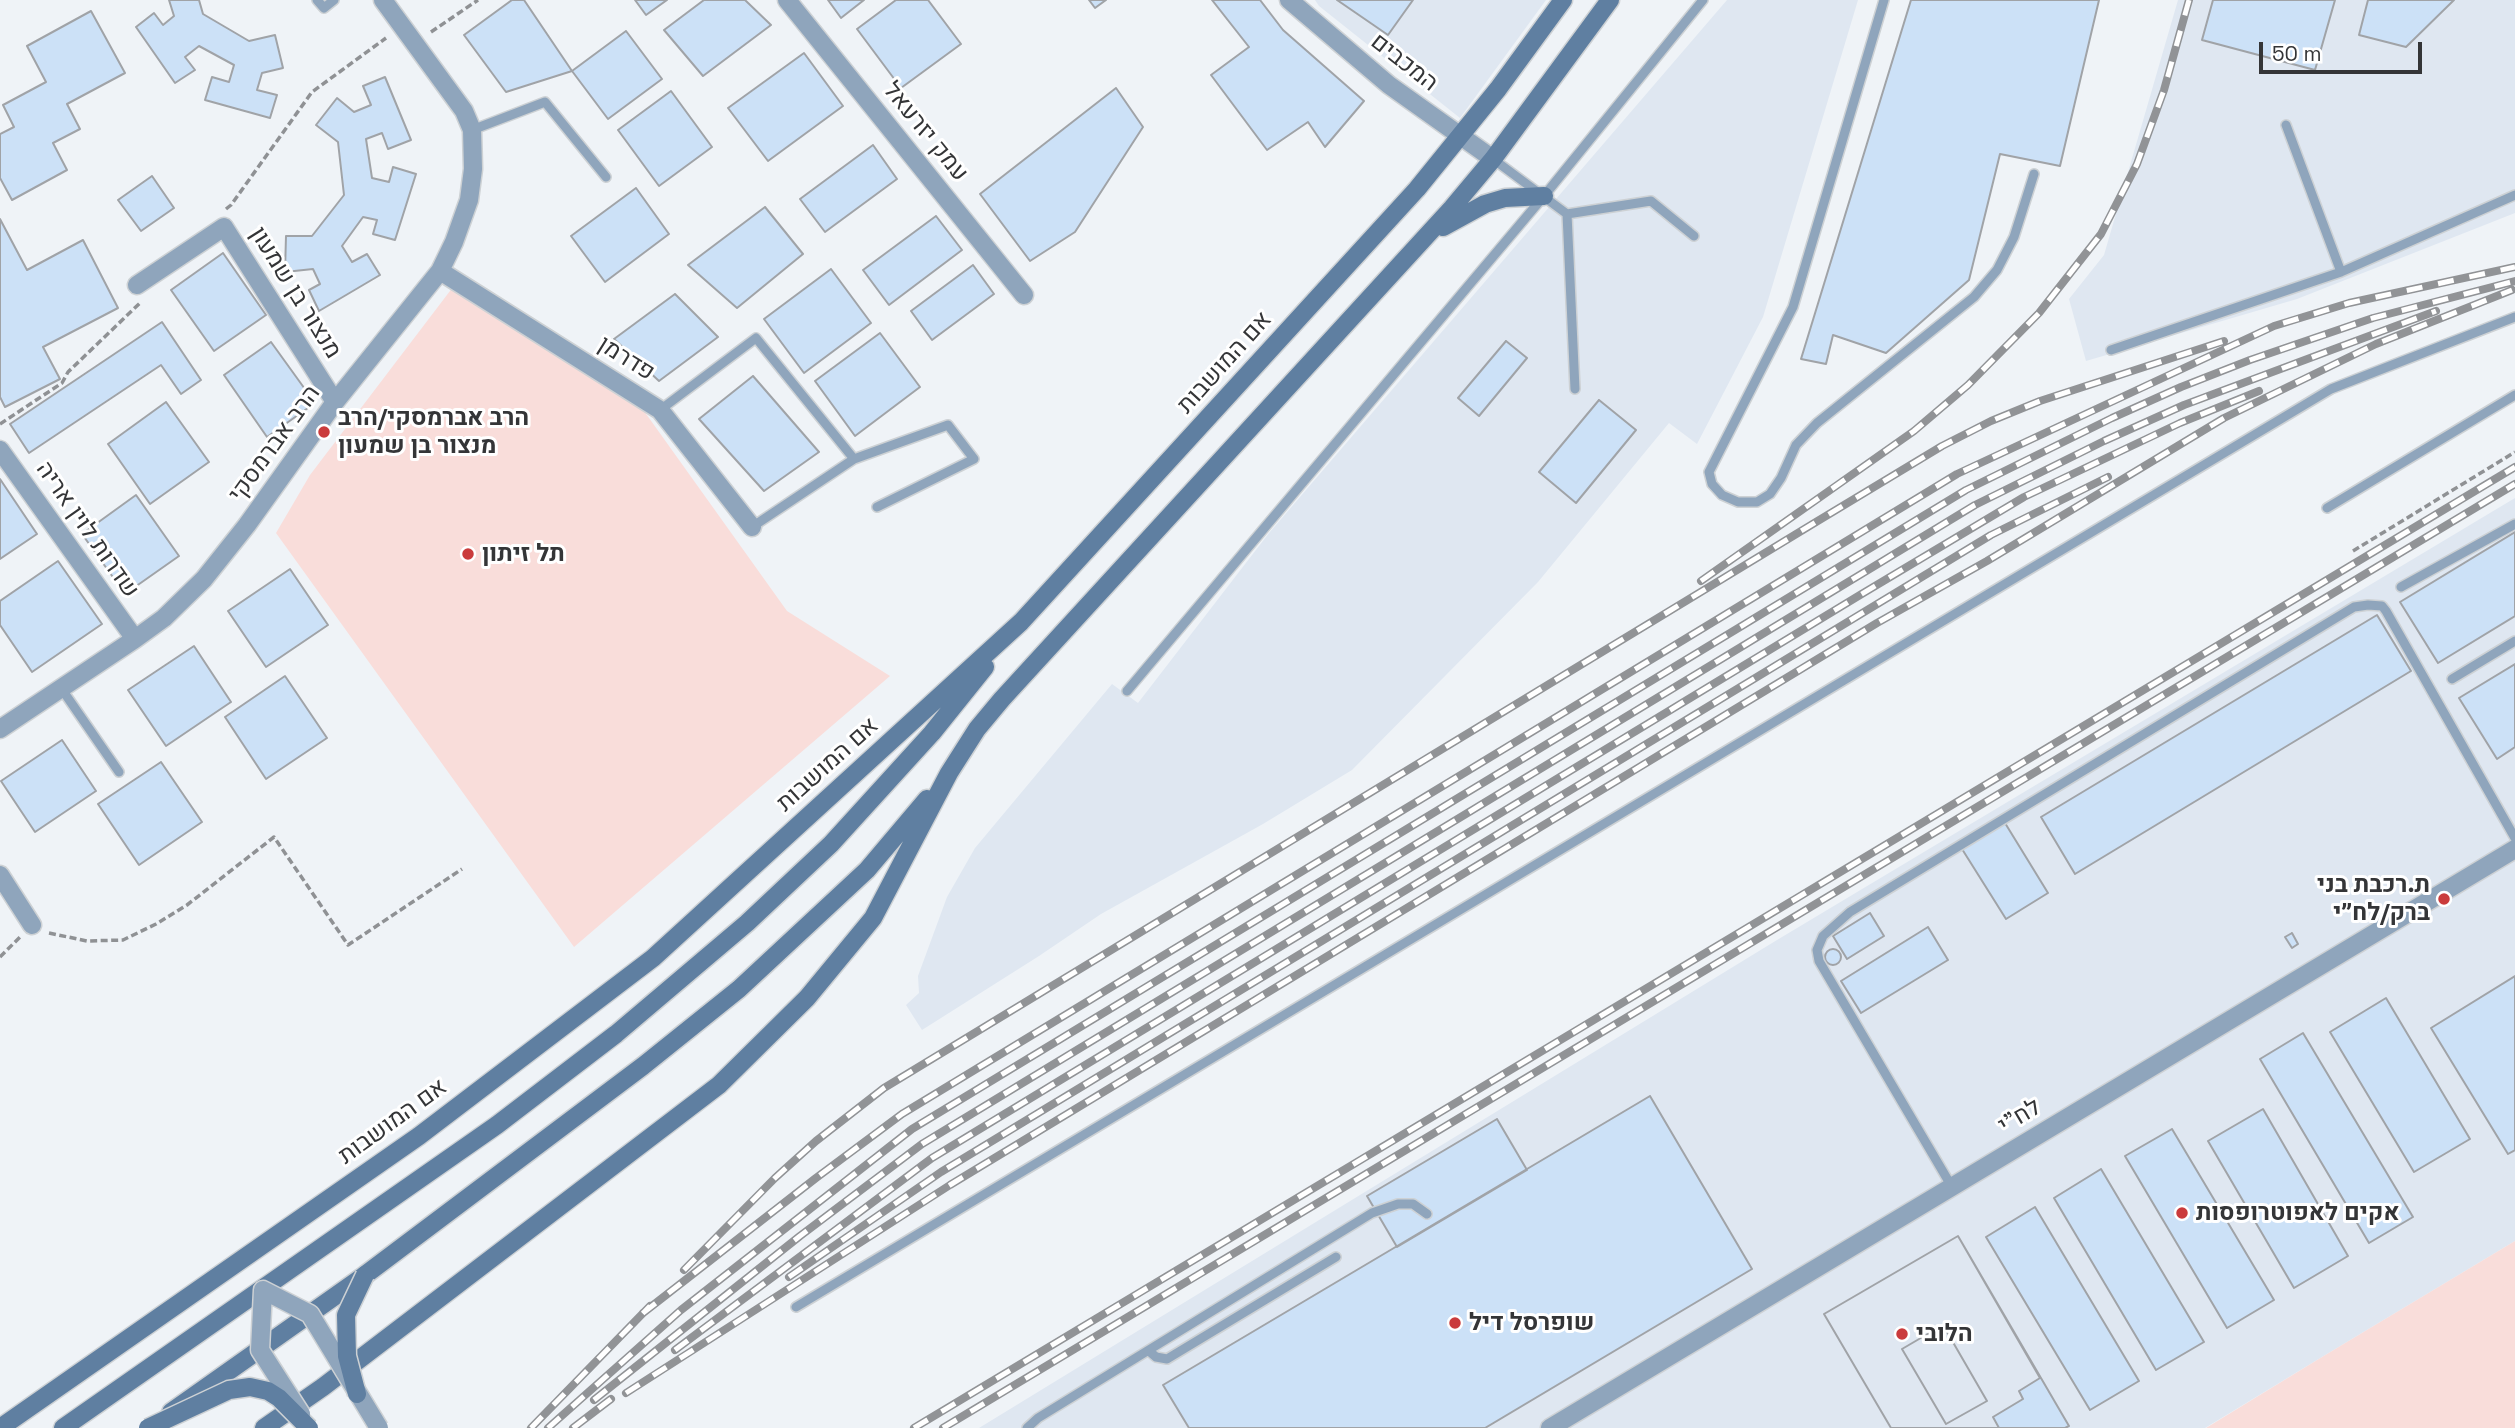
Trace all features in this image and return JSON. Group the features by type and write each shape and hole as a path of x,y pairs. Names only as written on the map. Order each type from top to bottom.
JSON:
{"main road":[{"name":"אם המושבות","path":"1,1428 419,1136 653,958 1021,622 1417,189 1462,136 1563,0"},
{"path":"264,1428 323,1387 719,1085 807,998 873,918 949,774 977,729 1425,239 1493,159 1610,0"},
{"path":"1425,239 1485,204 1505,198 1544,196"},
{"path":"64,1428 497,1125 616,1034 747,923 831,844 932,733 1021,622"},
{"path":"148,1428 365,1275 643,1066 739,989 867,870 949,774"},
{"path":"357,1394 347,1356 346,1315 365,1275"},
{"path":"148,1428 229,1390 250,1387 268,1391 279,1398 309,1428"}],"street":[{"name":"הרב אברמסקי","path":"0,729 164,618 204,579 247,525 335,402 440,271 469,200 473,169 472,130 464,111 383,0"},
{"name":"עמק יזרעאל","path":"787,0 1024,295"},
{"name":"המכבים","path":"1290,0 1390,85 1493,159"},
{"name":"מנצור בן שמעון","path":"137,285 224,227 335,402"},
{"name":"פדרמן","path":"440,271 660,410 752,527"},
{"name":"שדרות לוין אריה","path":"0,450 135,639"},
{"name":"לח\"י","path":"1553,1427 2515,849"},
{"path":"0,875 32,925"},
{"path":"309,1428 260,1350 264,1290 310,1314 379,1428"}],"lane":[{"path":"317,0 324,8 334,0"},
{"path":"1127,691 1544,196 1703,0"},
{"path":"1884,0 1793,307 1709,472 1712,484 1723,495 1738,502 1757,502 1770,494 1781,478 1796,445 1817,423 1974,297 1997,270 2014,237 2034,174"},
{"path":"472,130 545,102 606,177"},
{"path":"2286,125 2341,272"},
{"path":"1493,159 1567,214 1651,201 1694,236"},
{"path":"2111,350 2341,272 2515,195"},
{"path":"1567,214 1576,389"},
{"path":"796,1307 2331,389 2515,317"},
{"path":"660,410 756,338 854,459"},
{"path":"2327,508 2515,395"},
{"path":"752,527 854,459 948,425 974,459 877,507"},
{"path":"2401,587 2515,524"},
{"path":"1952,1187 1819,961 1817,950 1823,936 1850,912 2354,607 2368,604 2382,606 2386,611 2515,838"},
{"path":"2452,679 2515,641"},
{"path":"61,688 119,772"},
{"path":"1027,1428 1038,1418 1372,1213 1398,1204 1413,1204 1427,1213"},
{"path":"1149,1351 1156,1357 1167,1359 1336,1257"}],"path":[{"path":"415,43 478,0"},
{"path":"2353,551 2515,452"},
{"path":"0,957 32,925 50,933 87,941 123,940 187,905 274,837 348,945 462,869"}],"shaded area":[{"path":"1315,0 1546,0 1460,118 1319,6"},
{"path":"1727,0 1858,0 1763,317 1697,444 1669,423 1538,582 1352,770 1263,824 1101,914 922,1030 906,1005 919,993 918,976 947,897 975,848 1112,684 1138,703 1269,533"},
{"path":"2178,0 2515,0 2515,213 2297,299 2086,361 2069,299 2104,255"},
{"path":"453,287 634,397 787,611 890,676 574,947 276,533 310,475"},
{"path":"2515,498 2515,1241 2205,1428 979,1428 1777,940"},
{"path":"2515,1241 2515,1428 2206,1428 2322,1357"}],"building":[{"path":"169,0 199,0 203,14 249,41 275,35 283,68 262,73 257,90 277,95 270,118 205,100 212,77 229,82 234,65 199,46 185,57 195,70 175,83 136,27 154,13 163,25 174,16"},
{"path":"512,0 524,0 572,71 506,92 464,35"},
{"path":"635,0 667,0 646,15"},
{"path":"704,0 745,0 771,25 703,76 664,30"},
{"path":"828,0 864,0 841,18"},
{"path":"896,0 928,0 961,44 901,88 857,29"},
{"path":"1089,0 1106,0 1095,8"},
{"path":"1212,0 1260,0 1283,30 1364,101 1325,147 1308,122 1267,150 1211,75 1249,47"},
{"path":"1337,0 1413,0 1388,35"},
{"path":"1911,0 2099,0 2060,166 2000,154 1969,280 1886,353 1833,335 1826,364 1801,359"},
{"path":"2213,0 2335,0 2315,70 2202,40"},
{"path":"2368,0 2454,0 2406,47 2359,35"},
{"path":"91,11 125,73 67,104 80,129 53,143 67,170 12,200 0,178 0,134 14,127 3,105 46,82 27,46"},
{"path":"626,31 662,79 608,119 572,71"},
{"path":"804,53 843,106 768,161 728,108"},
{"path":"385,77 411,140 388,149 382,133 366,139 372,178 389,182 393,167 416,174 395,240 373,234 377,220 363,217 342,246 352,262 367,254 380,275 319,311 309,290 320,284 313,269 285,272 286,236 312,236 344,195 338,142 316,125 337,98 354,112 371,105 363,86"},
{"path":"1116,88 1143,127 1075,232 1030,261 980,194"},
{"path":"671,91 712,147 659,186 618,130"},
{"path":"873,145 897,179 825,232 800,199"},
{"path":"152,176 174,208 141,231 118,200"},
{"path":"636,188 669,234 605,282 571,236"},
{"path":"765,207 803,254 737,308 688,265"},
{"path":"936,216 962,250 889,305 863,270"},
{"path":"0,219 27,270 83,240 118,308 43,347 60,379 5,407 0,397"},
{"path":"223,253 266,315 214,351 171,290"},
{"path":"973,265 994,294 932,340 911,311"},
{"path":"831,269 871,323 804,373 764,319"},
{"path":"675,294 718,337 659,381 614,339"},
{"path":"162,322 201,380 181,394 161,365 29,453 10,424"},
{"path":"880,333 920,387 855,436 815,381"},
{"path":"1506,341 1527,358 1479,416 1458,398"},
{"path":"271,342 315,403 267,437 224,375"},
{"path":"753,376 819,452 764,491 699,419"},
{"path":"1599,400 1636,430 1576,503 1539,472"},
{"path":"166,402 209,462 150,504 108,444"},
{"path":"0,479 37,534 0,559"},
{"path":"136,495 179,556 125,594 82,534"},
{"path":"2515,532 2515,616 2438,663 2400,602"},
{"path":"58,561 102,624 32,672 0,625 0,601"},
{"path":"290,569 328,625 266,667 228,611"},
{"path":"2377,615 2411,671 2075,874 2041,817"},
{"path":"194,646 231,702 166,746 128,690"},
{"path":"2515,664 2515,747 2497,759 2459,698"},
{"path":"285,676 327,738 266,779 225,717"},
{"path":"62,740 96,791 35,832 1,781"},
{"path":"161,762 202,822 139,865 98,804"},
{"path":"2005,823 2048,893 2006,919 1962,849"},
{"path":"1870,913 1884,936 1847,959 1833,936"},
{"path":"1928,927 1948,960 1861,1013 1841,981"},
{"path":"2292,933 2298,944 2292,948 2285,937"},
{"path":"1833,949 1839,951 1839,963 1833,965 1827,963 1825,957 1827,951"},
{"path":"2515,976 2515,1150 2508,1154 2431,1028"},
{"path":"2386,998 2470,1139 2414,1172 2330,1032"},
{"path":"2303,1033 2413,1217 2369,1243 2260,1059"},
{"path":"1650,1096 1752,1269 1485,1428 1189,1428 1163,1385"},
{"path":"2263,1109 2348,1256 2294,1288 2208,1141"},
{"path":"1497,1119 1527,1170 1397,1247 1367,1196"},
{"path":"2172,1129 2274,1300 2227,1328 2125,1156"},
{"path":"2101,1169 2204,1342 2156,1370 2054,1198"},
{"path":"2035,1207 2139,1381 2090,1410 1986,1237"},
{"path":"1958,1236 2069,1426 1891,1428 1824,1314","holes":["1943,1325 1987,1401 1946,1424 1902,1349"]},
{"path":"1958,1236 2040,1378 2019,1391 2023,1399 1993,1417 1999,1428 1891,1428 1824,1314","holes":["1943,1325 1987,1401 1946,1424 1902,1349"]}],"railway":[{"path":"1701,581 1914,431 1968,385 2039,313 2101,234 2137,164 2164,90 2189,0"},
{"path":"643,1313 902,1114 1957,474 2274,326 2349,303 2515,267"},
{"path":"548,1428 681,1310 912,1129 1966,490 2112,418 2250,360 2373,318 2515,281"},
{"path":"626,1393 950,1185 1877,623 1987,561 2224,418 2376,344 2512,290"},
{"path":"594,1400 800,1236 922,1144 1975,505 2184,405 2436,311"},
{"path":"684,1270 775,1178 816,1141 884,1088 1816,522 1942,446 1991,421 2040,401 2224,341"},
{"path":"675,1350 932,1158 1860,595 2024,497 2180,423 2259,391"},
{"path":"914,1428 2515,467"},
{"path":"789,1277 941,1172 1991,535 2108,477"},
{"path":"943,1428 2515,484"},
{"path":"531,1428 650,1306"},
{"path":"573,1428 611,1399"}],"place":[{"name":"הרב אברמסקי/הרב מנצור בן שמעון","path":"324,432"},
{"name":"תל זיתון","path":"468,554"},
{"name":"ת.רכבת בני ברק/לח״י","path":"2444,899"},
{"name":"אקים לאפוטרופסות","path":"2182,1213"},
{"name":"שופרסל דיל","path":"1455,1323"},
{"name":"הלובי","path":"1902,1334"}]}
